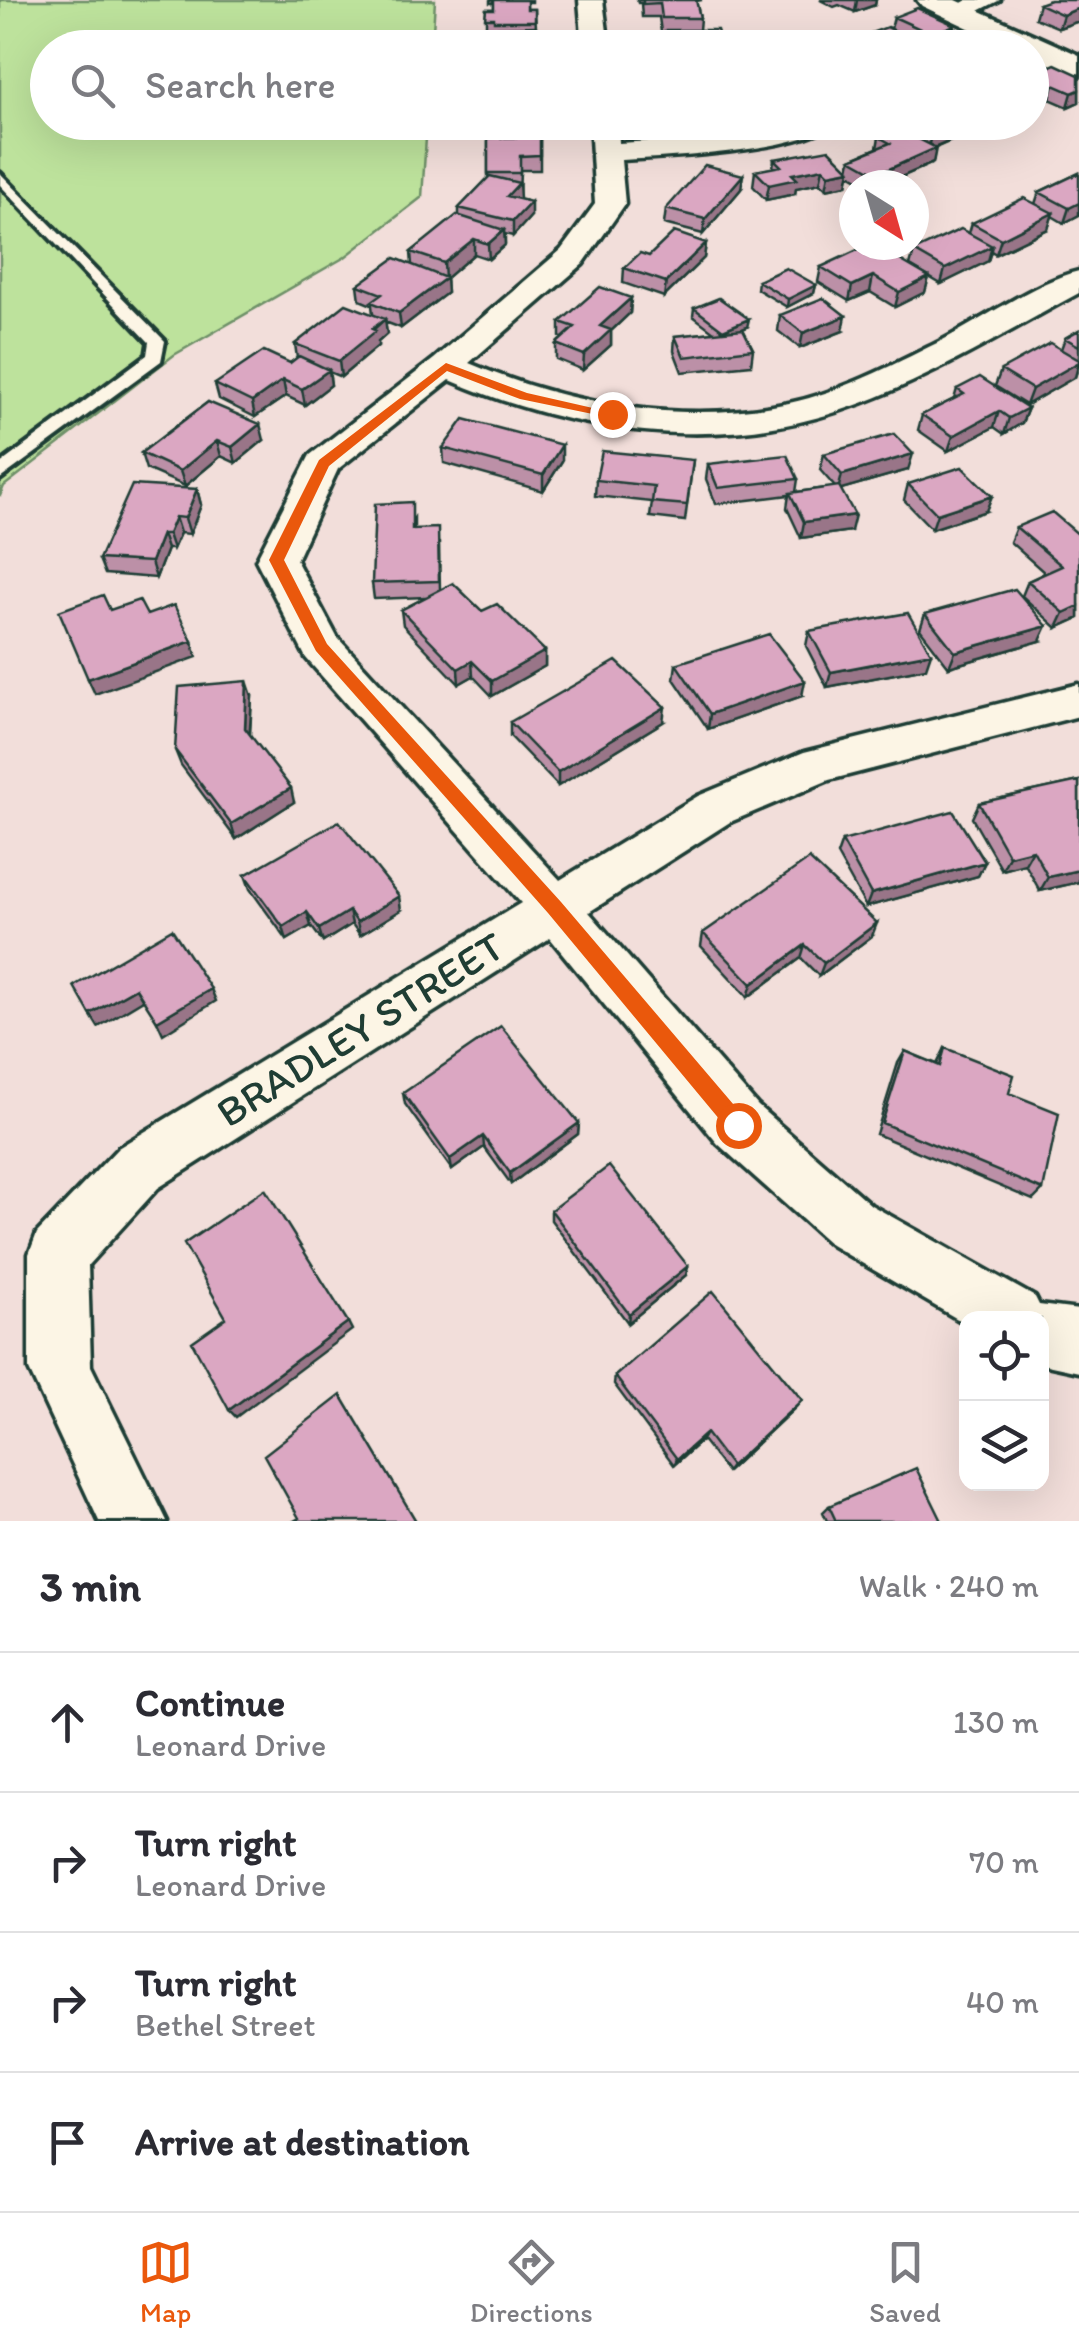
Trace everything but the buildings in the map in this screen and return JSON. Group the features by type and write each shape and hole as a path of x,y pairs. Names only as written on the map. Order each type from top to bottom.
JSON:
{"street":[{"path":"591,0 594,30"},
{"path":"945,6 988,0"},
{"path":"945,6 989,30"},
{"path":"1049,56 1079,66"},
{"path":"606,140 610,204 572,257 446,366 323,463 276,560 321,648 554,907 738,1125 852,1225 1002,1311"},
{"path":"631,140 698,148 750,140"},
{"path":"446,366 524,397 612,414 712,425 822,406 914,368 1079,280"},
{"name":"BRADLEY STREET","path":"134,1521 60,1370 58,1254 138,1168 714,809 820,765 1079,700"},
{"path":"1049,1335 1079,1341"}],"lane":[{"path":"0,177 157,341 155,356 0,473"}],"green space":[{"path":"0,0 435,0 433,30 30,30 30,140 426,140 422,197 345,257 174,355 4,486 0,496"}],"route":[{"path":"612,414 524,397 446,366 323,463 276,560 321,648 554,907 738,1125"}]}
